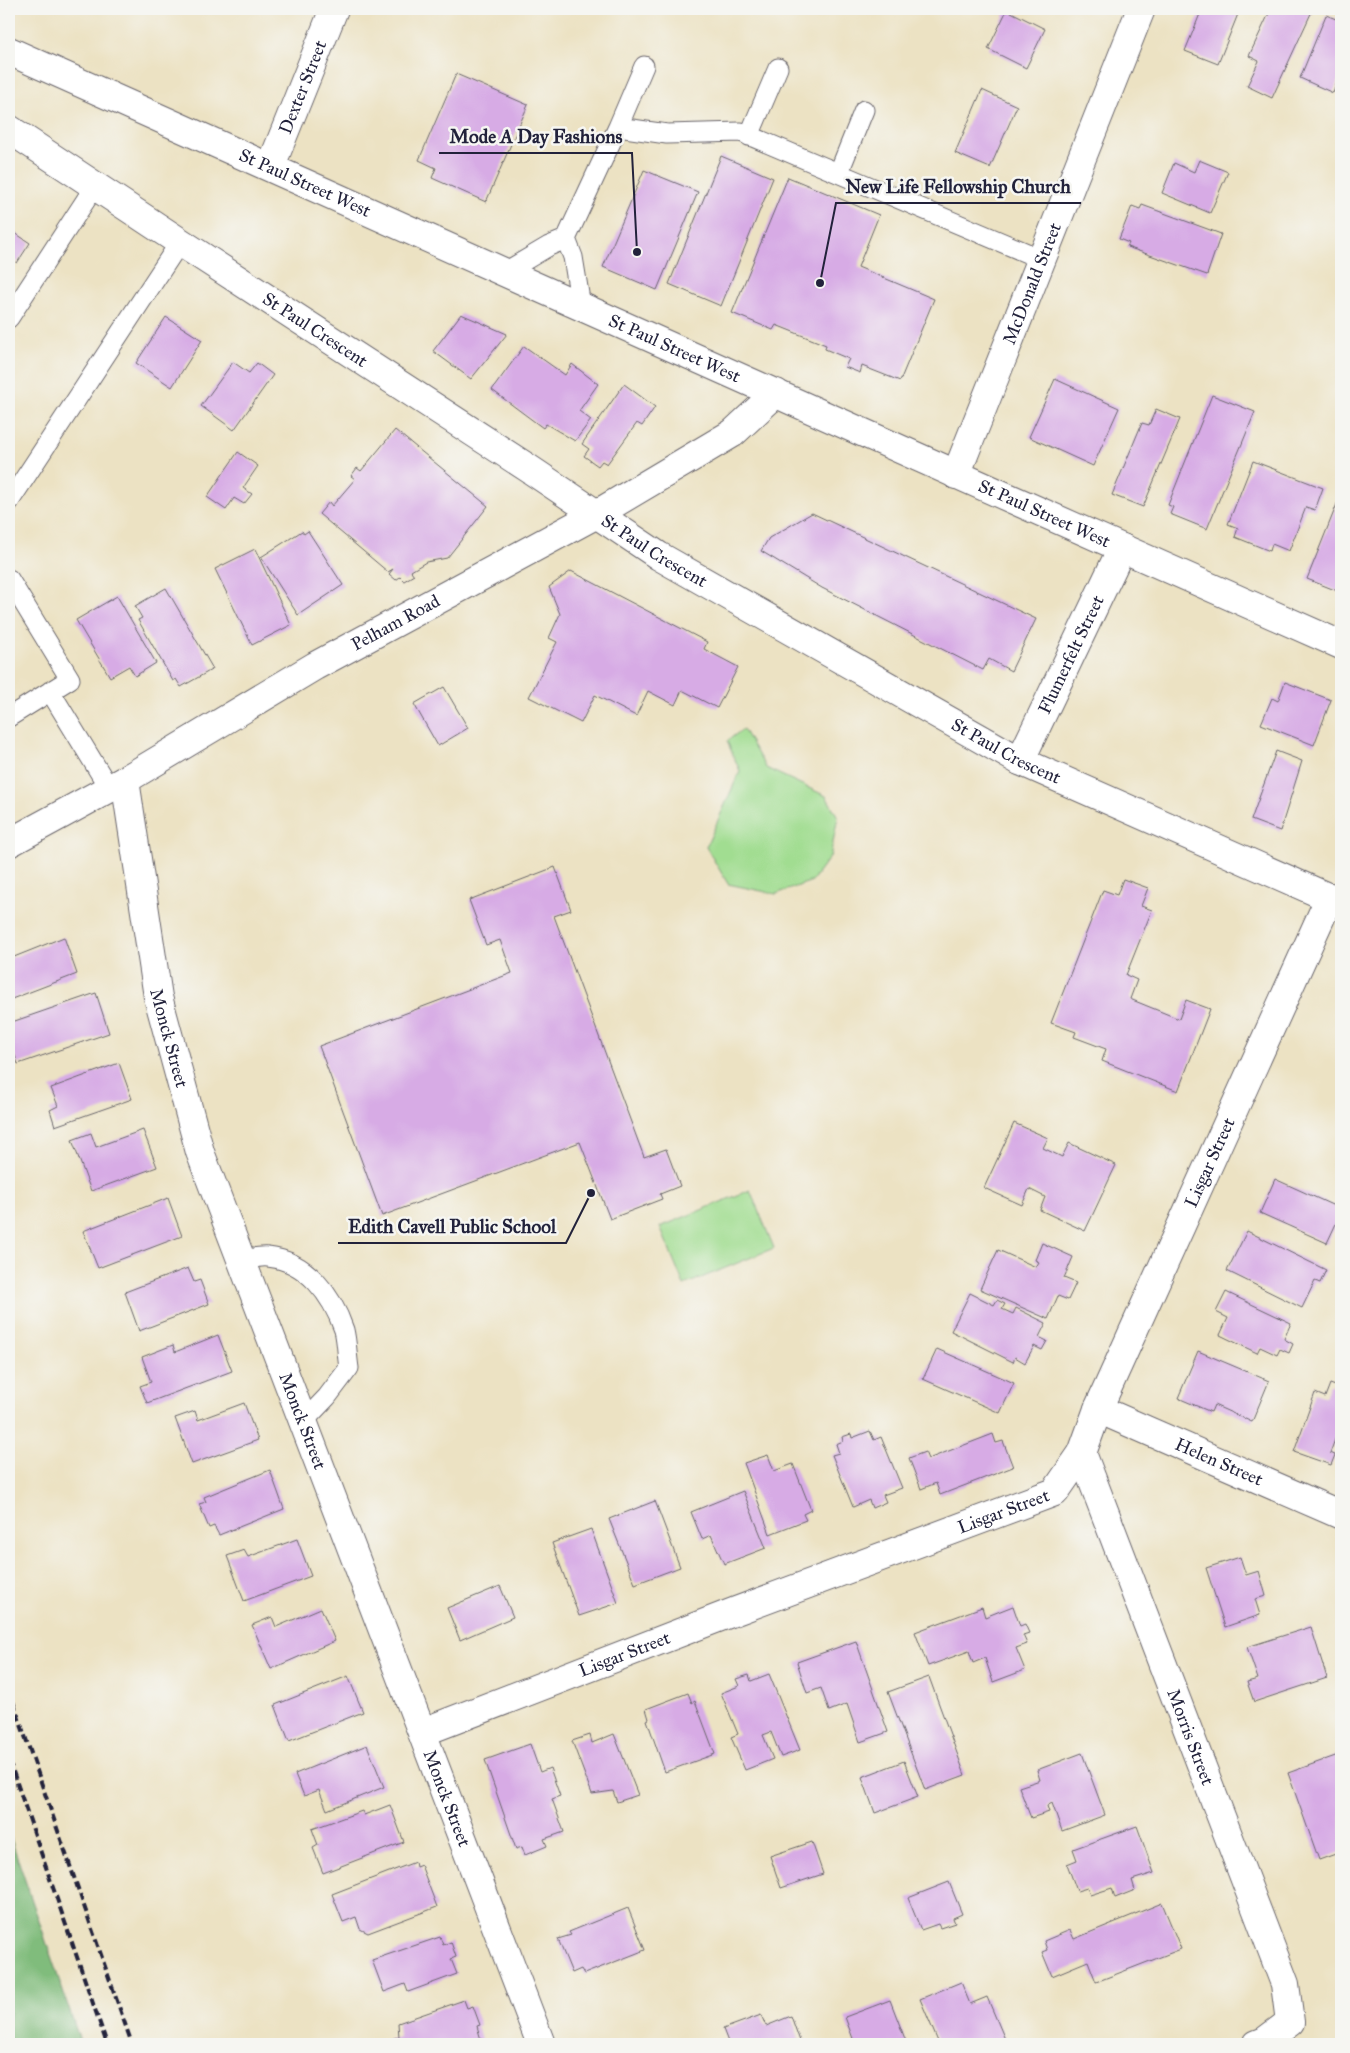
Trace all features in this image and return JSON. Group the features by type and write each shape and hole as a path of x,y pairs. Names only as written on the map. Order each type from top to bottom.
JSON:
{"street":[{"name":"Dexter Street","path":"271,166 334,9"},
{"name":"McDonald Street","path":"956,475 1141,9"},
{"name":"St Paul Street West","path":"9,51 271,166 580,306 776,392 956,475 1341,645"},
{"name":"St Paul Crescent","path":"9,129 528,468 595,515 659,556 1020,761 1336,900"},
{"name":"Pelham Road","path":"9,843 117,784 315,666 595,515 733,433 776,392"},
{"name":"Flumerfelt Street","path":"1020,761 1122,548"},
{"name":"Monck Street","path":"117,784 158,997 200,1152 541,2044"},
{"name":"Lisgar Street","path":"423,1732 1055,1492 1082,1453 1098,1409 1336,900"},
{"name":"Helen Street","path":"1098,1409 1341,1515"},
{"name":"Morris Street","path":"1082,1453 1285,1984 1290,2022 1265,2041 1257,2044"}],"lane":[{"path":"505,272 549,246 566,239 618,128 644,66"},
{"path":"749,136 778,68"},
{"path":"839,172 864,110"},
{"path":"618,128 666,134 741,132 1041,259"},
{"path":"9,318 95,186"},
{"path":"566,239 573,257 580,306"},
{"path":"9,502 180,242"},
{"path":"9,579 70,679 9,717"},
{"path":"50,691 117,784"},
{"path":"242,1260 267,1257 291,1263 310,1274 326,1294 344,1330 349,1368 327,1397 304,1421"}],"green space":[{"path":"743,729 766,768 826,796 838,817 830,857 812,881 776,894 728,884 706,847 740,771 727,741"},
{"path":"750,1190 774,1248 684,1285 660,1227"},
{"path":"9,1833 81,2044 9,2044"}],"building":[{"path":"1202,9 1240,9 1218,64 1185,51"},
{"path":"1271,9 1313,9 1272,98 1247,86 1259,61 1249,56"},
{"path":"1007,10 1045,29 1026,68 988,49"},
{"path":"1326,15 1341,21 1341,73 1333,93 1300,78"},
{"path":"456,74 528,105 486,202 432,178 436,168 419,160"},
{"path":"982,90 1017,106 990,168 955,153"},
{"path":"721,156 773,178 721,306 669,284"},
{"path":"1199,160 1228,172 1210,213 1162,193 1174,163 1194,172"},
{"path":"644,170 698,192 657,290 603,267"},
{"path":"788,177 879,215 858,267 934,299 900,381 862,366 860,373 845,367 849,359 825,349 826,345 776,325 773,330 732,313"},
{"path":"1142,205 1221,234 1207,275 1127,247 1129,243 1119,239 1132,206 1140,209"},
{"path":"9,229 30,243 17,263 9,257"},
{"path":"461,314 507,334 471,379 433,351"},
{"path":"166,317 202,340 172,387 136,363"},
{"path":"524,346 565,375 572,364 598,384 579,411 591,420 575,441 546,424 543,428 492,390"},
{"path":"233,362 249,373 257,363 273,375 234,430 201,406"},
{"path":"1055,379 1119,408 1093,466 1029,437"},
{"path":"624,384 655,407 642,426 637,423 607,464 602,461 598,466 584,456 589,449 582,444"},
{"path":"1212,395 1255,412 1207,529 1170,514 1173,507 1168,505"},
{"path":"1156,409 1180,419 1143,507 1112,495 1142,423 1149,425"},
{"path":"395,430 488,506 447,558 426,562 411,571 414,575 404,581 400,577 396,580 389,574 393,569 388,572 319,514 329,502 332,506 355,479 351,476 357,468 361,471"},
{"path":"238,452 258,466 243,488 252,494 244,504 234,498 226,510 207,497"},
{"path":"1253,461 1323,488 1315,510 1306,507 1289,551 1272,544 1270,551 1235,537 1238,528 1228,524"},
{"path":"1341,494 1341,589 1340,592 1307,579"},
{"path":"812,513 1036,619 1011,671 989,659 983,670 822,588 761,551 769,538"},
{"path":"302,531 304,534 308,531 343,585 298,615 261,557"},
{"path":"255,549 291,625 252,645 215,569"},
{"path":"571,571 707,642 704,649 738,667 717,708 682,690 675,705 648,691 636,716 595,695 581,723 529,697 557,642 549,638 560,614 549,587"},
{"path":"166,588 213,669 181,687 176,679 173,681 138,620 142,618 135,606"},
{"path":"117,596 156,663 135,676 129,666 110,677 76,620"},
{"path":"1285,682 1331,700 1314,745 1261,724 1272,698 1278,701"},
{"path":"444,687 468,728 438,746 414,704"},
{"path":"1276,751 1302,761 1280,831 1251,820"},
{"path":"555,867 571,910 554,916 644,1157 666,1149 680,1186 660,1194 662,1199 610,1219 580,1142 382,1216 319,1046 512,973 500,940 486,945 469,900"},
{"path":"1123,879 1148,888 1141,906 1152,910 1126,975 1137,980 1130,999 1179,1019 1186,1000 1210,1009 1178,1091 1102,1061 1106,1049 1074,1037 1076,1032 1051,1023 1103,890 1117,895"},
{"path":"64,937 77,974 9,1000 9,959"},
{"path":"96,993 109,1033 18,1064 9,1039 9,1023"},
{"path":"119,1063 132,1099 55,1126 50,1110 58,1106 51,1088"},
{"path":"1014,1123 1048,1138 1043,1148 1062,1157 1069,1143 1116,1165 1085,1231 1040,1210 1045,1197 1029,1189 1022,1205 984,1188"},
{"path":"143,1130 157,1167 91,1191 72,1140 91,1133 96,1147"},
{"path":"1275,1179 1341,1209 1341,1213 1327,1243 1260,1213"},
{"path":"168,1198 182,1236 98,1268 83,1231"},
{"path":"1247,1231 1326,1270 1320,1283 1315,1281 1302,1308 1227,1271"},
{"path":"1042,1243 1073,1257 1064,1278 1076,1283 1068,1300 1058,1296 1048,1319 980,1289 998,1250 1036,1267 1039,1262 1035,1260"},
{"path":"188,1268 194,1282 200,1280 209,1304 139,1331 125,1292"},
{"path":"1226,1292 1291,1323 1284,1339 1293,1344 1289,1353 1280,1349 1277,1355 1260,1347 1257,1353 1220,1335 1228,1318 1216,1312"},
{"path":"970,1293 994,1305 997,1300 1005,1304 1002,1309 1013,1314 1016,1308 1046,1323 1039,1337 1047,1341 1042,1350 1034,1346 1025,1363 1015,1357 1013,1362 951,1331"},
{"path":"218,1335 232,1371 147,1403 140,1386 151,1382 142,1357 173,1345 175,1352"},
{"path":"937,1349 1014,1383 1000,1413 923,1379"},
{"path":"1198,1351 1269,1381 1252,1422 1214,1405 1211,1412 1178,1398"},
{"path":"1330,1384 1341,1388 1341,1435 1337,1434 1330,1453 1335,1455 1331,1465 1294,1452 1315,1393 1325,1397"},
{"path":"244,1403 258,1440 192,1464 175,1418 195,1411 198,1420"},
{"path":"870,1431 874,1440 881,1437 902,1488 883,1495 886,1502 872,1508 869,1500 853,1507 832,1455 839,1453 836,1444 843,1441 842,1437 851,1434 852,1438"},
{"path":"993,1434 996,1443 1003,1441 1013,1467 940,1495 936,1483 921,1489 909,1458 925,1452 928,1459"},
{"path":"768,1455 774,1471 793,1464 811,1510 803,1514 806,1520 770,1534 744,1463"},
{"path":"270,1470 284,1509 219,1535 214,1526 209,1528 199,1504 206,1502 204,1497"},
{"path":"743,1491 766,1548 724,1564 711,1535 702,1539 691,1512"},
{"path":"655,1501 680,1567 635,1584 609,1519"},
{"path":"591,1529 618,1603 579,1616 552,1543"},
{"path":"297,1539 311,1576 244,1601 227,1556 244,1550 248,1557"},
{"path":"1240,1557 1246,1575 1259,1571 1266,1596 1255,1599 1260,1615 1225,1627 1206,1568"},
{"path":"500,1586 513,1617 460,1640 447,1608"},
{"path":"1013,1606 1020,1626 1025,1624 1029,1633 1023,1635 1027,1644 1016,1648 1025,1670 993,1682 985,1658 973,1663 969,1651 928,1666 915,1632 982,1607 985,1617"},
{"path":"321,1608 335,1641 271,1669 252,1625 272,1617 276,1627"},
{"path":"1311,1627 1327,1678 1254,1702 1247,1682 1258,1679 1247,1647"},
{"path":"856,1641 888,1732 860,1742 847,1704 829,1711 821,1688 807,1693 797,1662"},
{"path":"769,1674 800,1750 781,1757 771,1732 763,1735 773,1759 745,1770 731,1737 738,1734 721,1693 739,1686 736,1679 749,1675 751,1681"},
{"path":"348,1676 363,1712 289,1741 275,1705"},
{"path":"929,1677 965,1775 925,1790 888,1692"},
{"path":"688,1693 692,1703 695,1701 715,1754 665,1772 647,1720 649,1719 646,1709"},
{"path":"614,1734 638,1795 617,1802 613,1791 592,1794 572,1741 590,1735 592,1743"},
{"path":"530,1744 540,1772 550,1768 560,1796 552,1799 564,1832 544,1839 547,1846 525,1855 522,1847 516,1849 485,1760"},
{"path":"367,1745 384,1787 327,1810 319,1790 304,1796 295,1774"},
{"path":"1082,1753 1105,1815 1062,1831 1052,1803 1047,1806 1049,1812 1031,1818 1019,1787 1040,1780 1037,1770"},
{"path":"1341,1754 1341,1852 1319,1860 1288,1773"},
{"path":"904,1761 918,1797 875,1813 862,1777"},
{"path":"390,1805 404,1842 323,1873 313,1848 318,1845 312,1829 362,1811 364,1815"},
{"path":"1137,1826 1154,1873 1132,1880 1135,1890 1115,1898 1112,1888 1090,1895 1087,1888 1077,1891 1067,1864 1077,1860 1073,1849"},
{"path":"812,1842 823,1874 781,1888 770,1856"},
{"path":"415,1862 416,1867 421,1865 437,1907 368,1933 360,1929 356,1917 343,1922 332,1894"},
{"path":"949,1882 962,1914 953,1918 955,1923 940,1928 938,1924 921,1930 908,1898"},
{"path":"1162,1903 1181,1949 1096,1982 1088,1961 1052,1976 1042,1952 1047,1950 1044,1941 1070,1930 1074,1939"},
{"path":"628,1908 645,1950 584,1974 581,1969 572,1973 558,1939 571,1935 569,1932"},
{"path":"440,1937 443,1945 451,1942 456,1957 451,1959 457,1974 408,1992 405,1984 384,1992 372,1960"},
{"path":"961,1982 970,2004 987,1997 1007,2044 939,2044 920,1999"},
{"path":"464,2000 467,2008 473,2006 480,2025 477,2026 481,2040 467,2044 388,2044 387,2040 399,2037 398,2023"},
{"path":"890,2000 907,2044 855,2044 845,2017"},
{"path":"761,2015 766,2026 791,2016 801,2044 723,2044 728,2042 723,2029"}],"railway":[{"path":"9,1690 132,2044"},
{"path":"9,1760 107,2044"}],"place":[{"name":"Mode A Day Fashions","path":"637,252"},
{"name":"New Life Fellowship Church","path":"820,283"},
{"name":"Edith Cavell Public School","path":"591,1193"}]}
